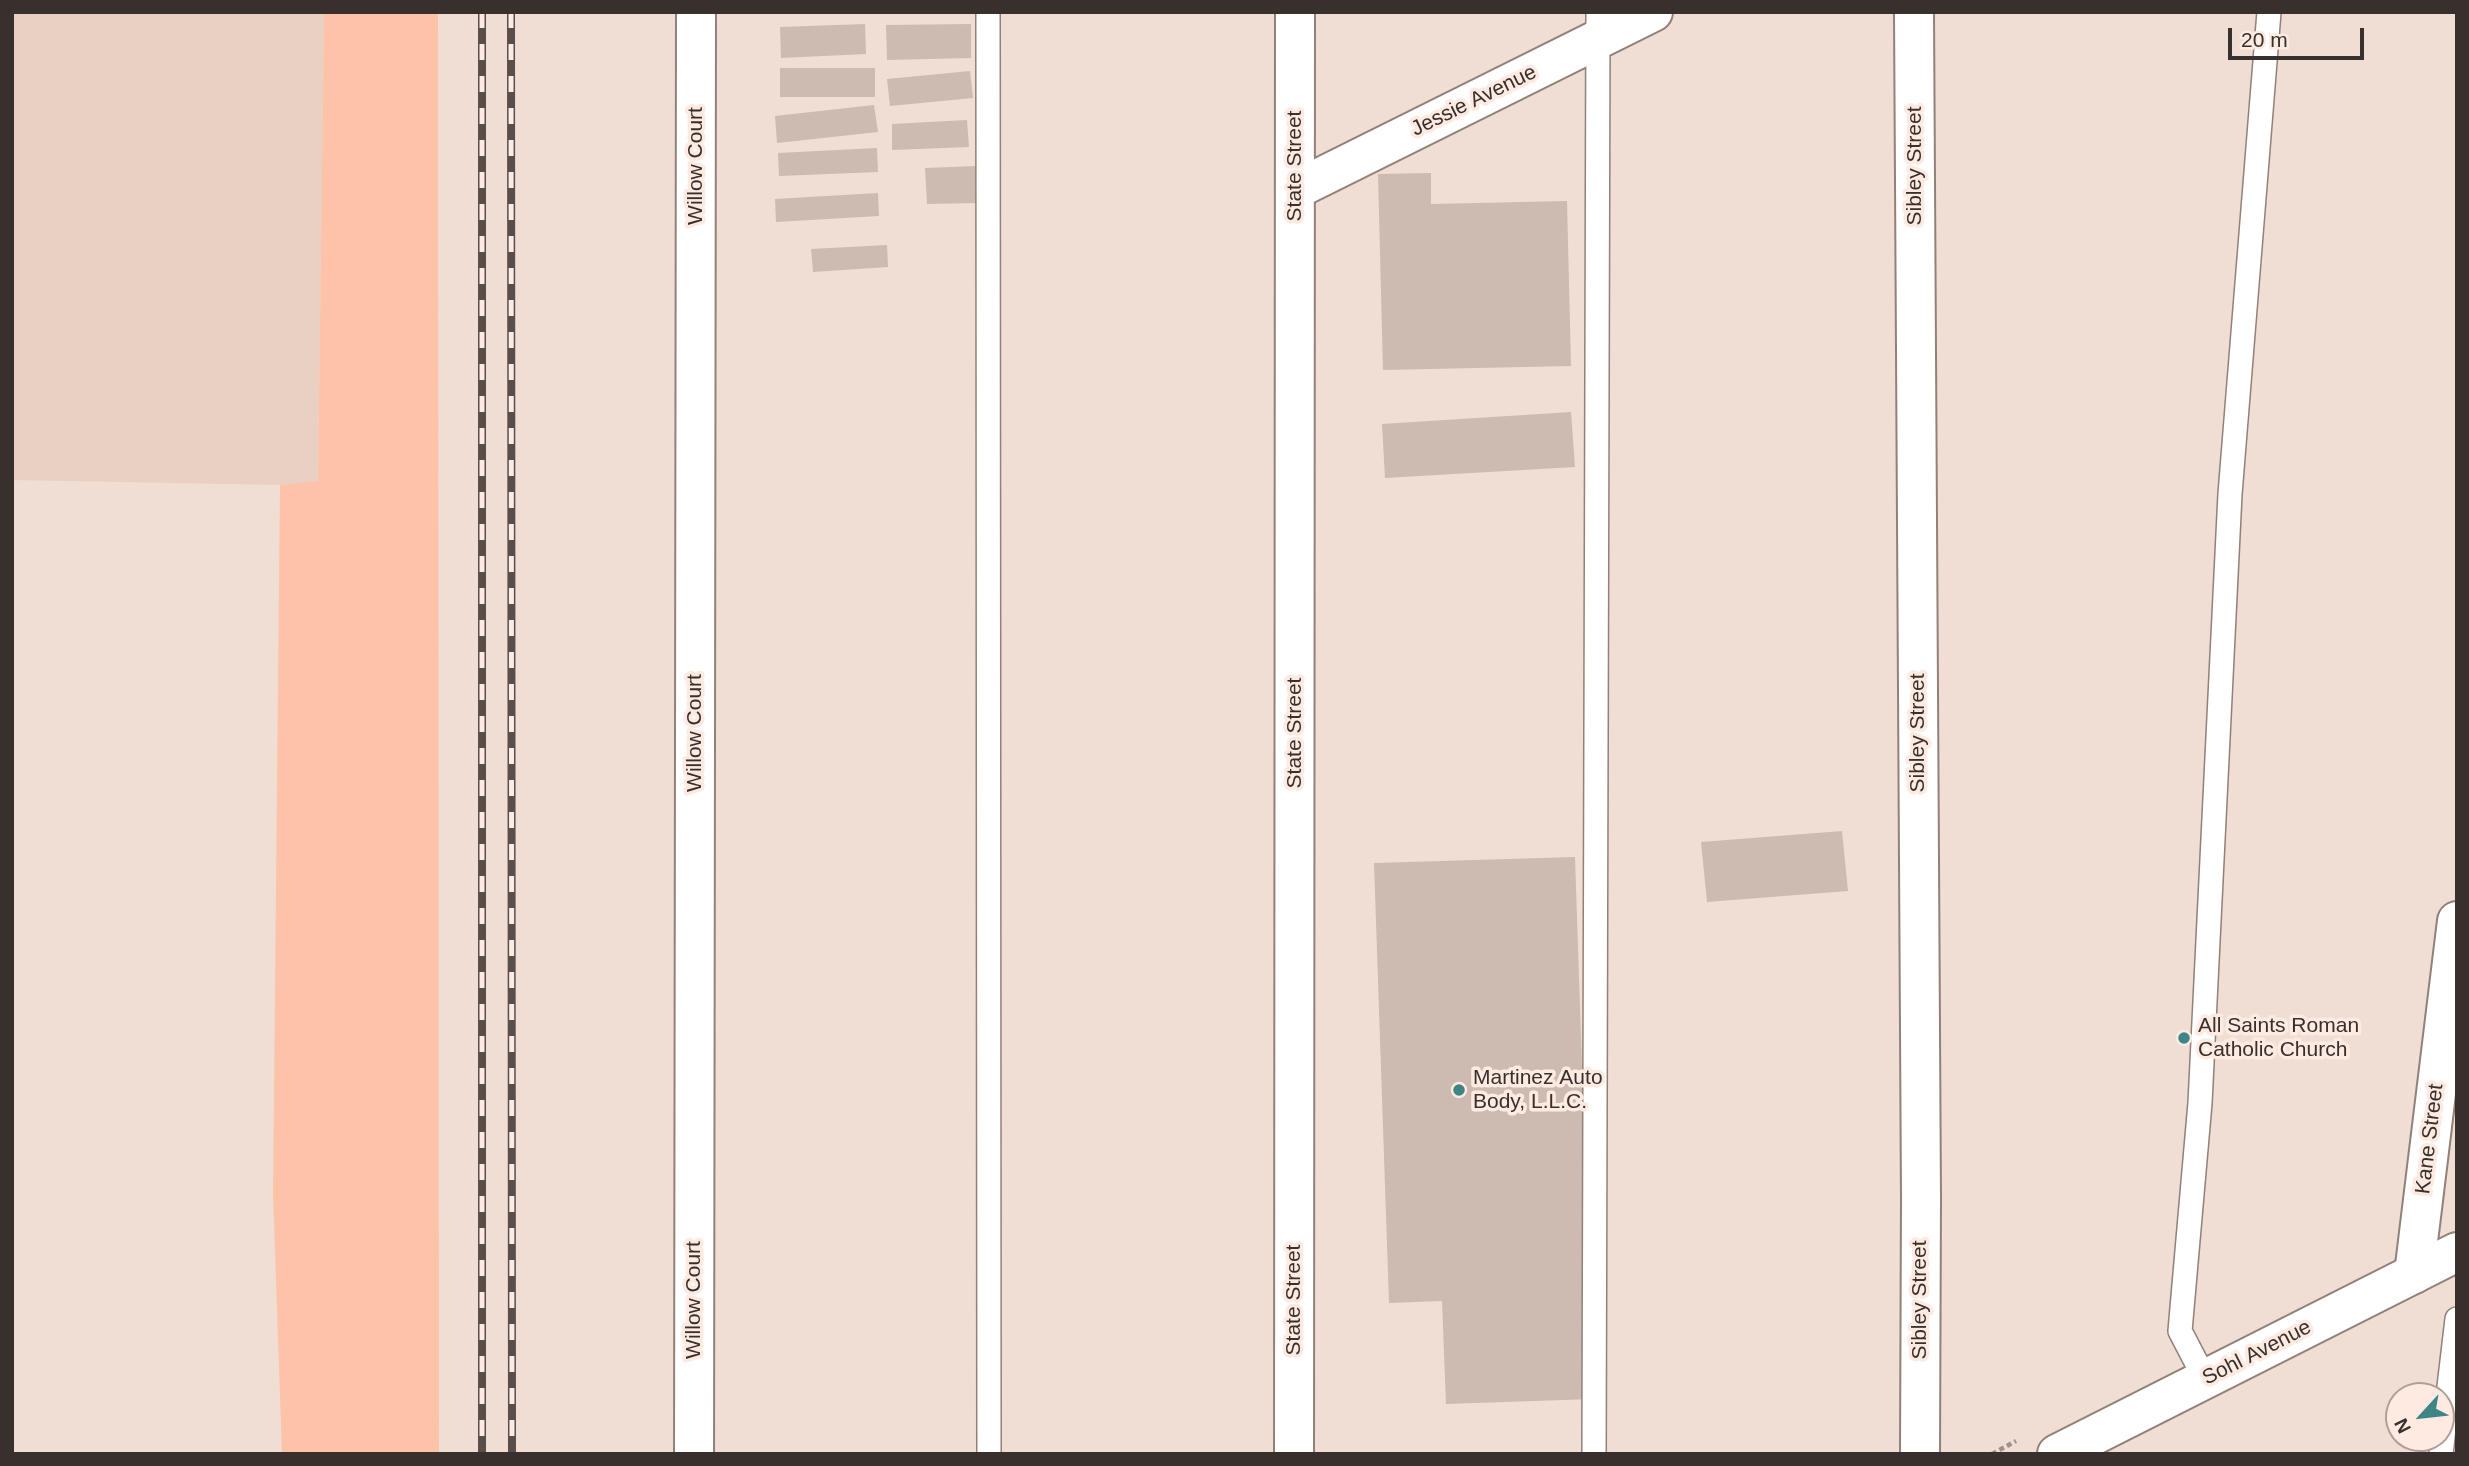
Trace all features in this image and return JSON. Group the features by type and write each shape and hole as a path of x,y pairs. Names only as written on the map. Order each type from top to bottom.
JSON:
{"street":[{"name":"Willow Court","path":"694,1454 696,12"},
{"name":"State Street","path":"1294,1454 1295,12"},
{"name":"Jessie Avenue","path":"1295,190 1598,26 1653,12"},
{"name":"Sibley Street","path":"1914,12 1920,1454"},
{"name":"Kane Street","path":"2414,1273 2457,921"},
{"name":"Sohl Avenue","path":"2057,1454 2457,1252"}],"lane":[{"path":"988,12 989,1454"},
{"path":"2205,1379 2180,1331 2200,1103 2230,494 2269,12"},
{"path":"1594,1454 1598,26"},
{"path":"2441,1454 2457,1319"}],"shaded area":[{"path":"12,12 324,12 318,482 280,485 12,480"},
{"path":"324,12 438,12 439,1454 282,1454 273,1193 280,485 318,481"}],"building":[{"path":"865,24 866,54 781,58 780,27"},
{"path":"971,24 971,58 887,60 886,25"},
{"path":"780,68 875,68 875,97 780,97"},
{"path":"970,71 973,98 890,106 887,79"},
{"path":"874,105 878,132 777,143 775,116"},
{"path":"967,120 969,147 892,150 892,124"},
{"path":"877,148 878,172 779,176 778,153"},
{"path":"977,166 979,203 927,204 925,168"},
{"path":"1431,173 1431,204 1567,201 1571,366 1383,370 1378,174"},
{"path":"878,193 879,216 776,222 775,199"},
{"path":"887,245 888,267 813,272 811,249"},
{"path":"1571,412 1575,467 1385,478 1382,424"},
{"path":"1842,831 1848,891 1707,902 1701,842"},
{"path":"1575,857 1593,1399 1446,1404 1442,1301 1389,1303 1374,863"}],"railway":[{"path":"482,12 482,1454"},
{"path":"511,12 512,1454"}],"place":[{"name":"All Saints Roman Catholic Church","path":"2184,1038"},
{"name":"Martinez Auto Body, L.L.C.","path":"1459,1090"}]}
